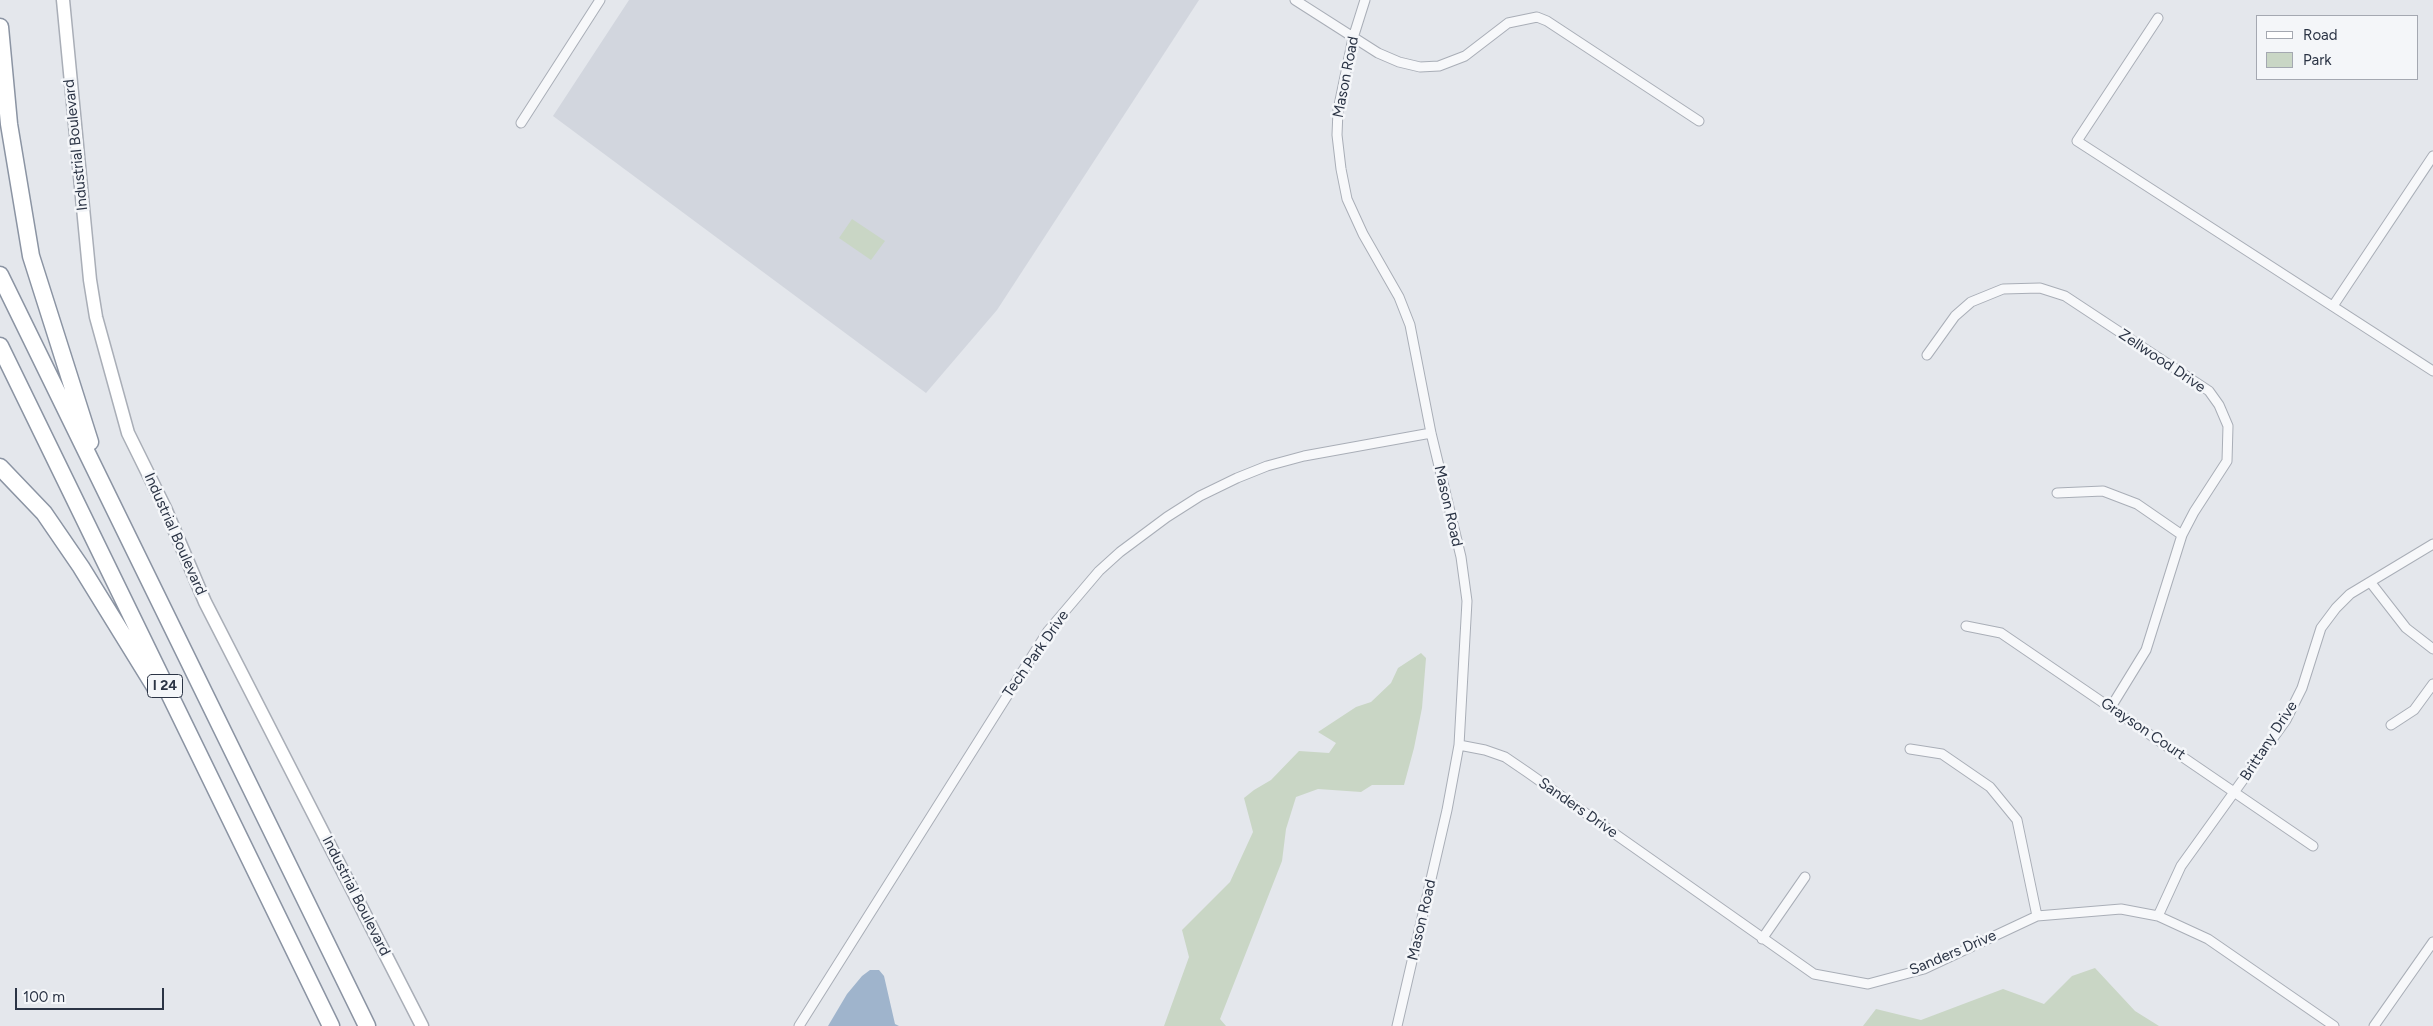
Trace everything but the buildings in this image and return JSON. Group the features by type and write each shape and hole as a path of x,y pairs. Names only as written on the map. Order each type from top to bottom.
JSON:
{"highway":[{"path":"0,27 9,124 31,256 108,498"},
{"name":"I 24","path":"0,275 367,1026"},
{"name":"I 24","path":"0,346 330,1026"},
{"path":"0,467 44,513 81,566 205,769"}],"street":[{"name":"Industrial Boulevard","path":"62,0 87,258 96,317 128,433 165,508 205,602 422,1026"},
{"path":"521,123 600,0"},
{"path":"1295,0 1378,53 1399,62 1420,67 1439,66 1465,56 1508,23 1537,17 1547,21 1699,120"},
{"name":"Mason Road","path":"1365,0 1353,38 1338,110 1337,135 1341,169 1347,198 1398,297 1410,325 1431,433 1461,557 1467,601 1458,745 1447,810 1397,1026"},
{"path":"2158,18 2078,141 2433,371"},
{"path":"2334,306 2433,156"},
{"name":"Zellwood Drive","path":"1927,355 1955,316 1971,302 2003,289 2040,288 2065,296 2209,391 2219,405 2228,426 2227,461 2194,512 2182,535 2146,650 2111,707"},
{"name":"Tech Park Drive","path":"799,1026 1048,631 1099,571 1120,552 1167,517 1200,496 1245,475 1267,466 1314,454 1431,433"},
{"path":"2057,493 2103,491 2137,504 2182,535"},
{"name":"Brittany Drive","path":"2158,916 2181,866 2236,791 2295,704 2321,628 2336,608 2350,594 2433,544"},
{"path":"2371,583 2406,628 2433,649"},
{"name":"Grayson Court","path":"1966,626 2001,633 2236,791 2314,846"},
{"path":"2391,725 2414,710 2433,684"},
{"name":"Sanders Drive","path":"1458,745 1485,750 1505,757 1814,974 1868,984 1924,968 2037,916 2121,909 2158,916 2208,939 2334,1026"},
{"path":"1910,749 1942,754 1990,787 2017,820 2037,916"},
{"path":"1762,939 1805,877"},
{"path":"2374,1026 2433,942"}],"shaded area":[{"path":"629,0 1199,0 997,310 926,393 553,116"}],"green space":[{"path":"852,219 885,241 871,260 839,238"},
{"path":"1421,653 1426,658 1422,708 1404,785 1372,785 1361,792 1318,789 1296,797 1286,829 1282,861 1220,1019 1226,1026 1164,1026 1189,957 1182,930 1230,882 1253,832 1244,798 1271,780 1299,751 1329,753 1336,743 1318,732 1356,707 1371,702 1391,683 1398,668"},
{"path":"2095,968 2135,1011 2159,1026 1863,1026 1876,1009 1921,1020 2003,989 2044,1004 2072,976"}],"water":[{"path":"870,970 879,970 884,976 895,1024 899,1026 828,1026 847,994 862,976"}]}
